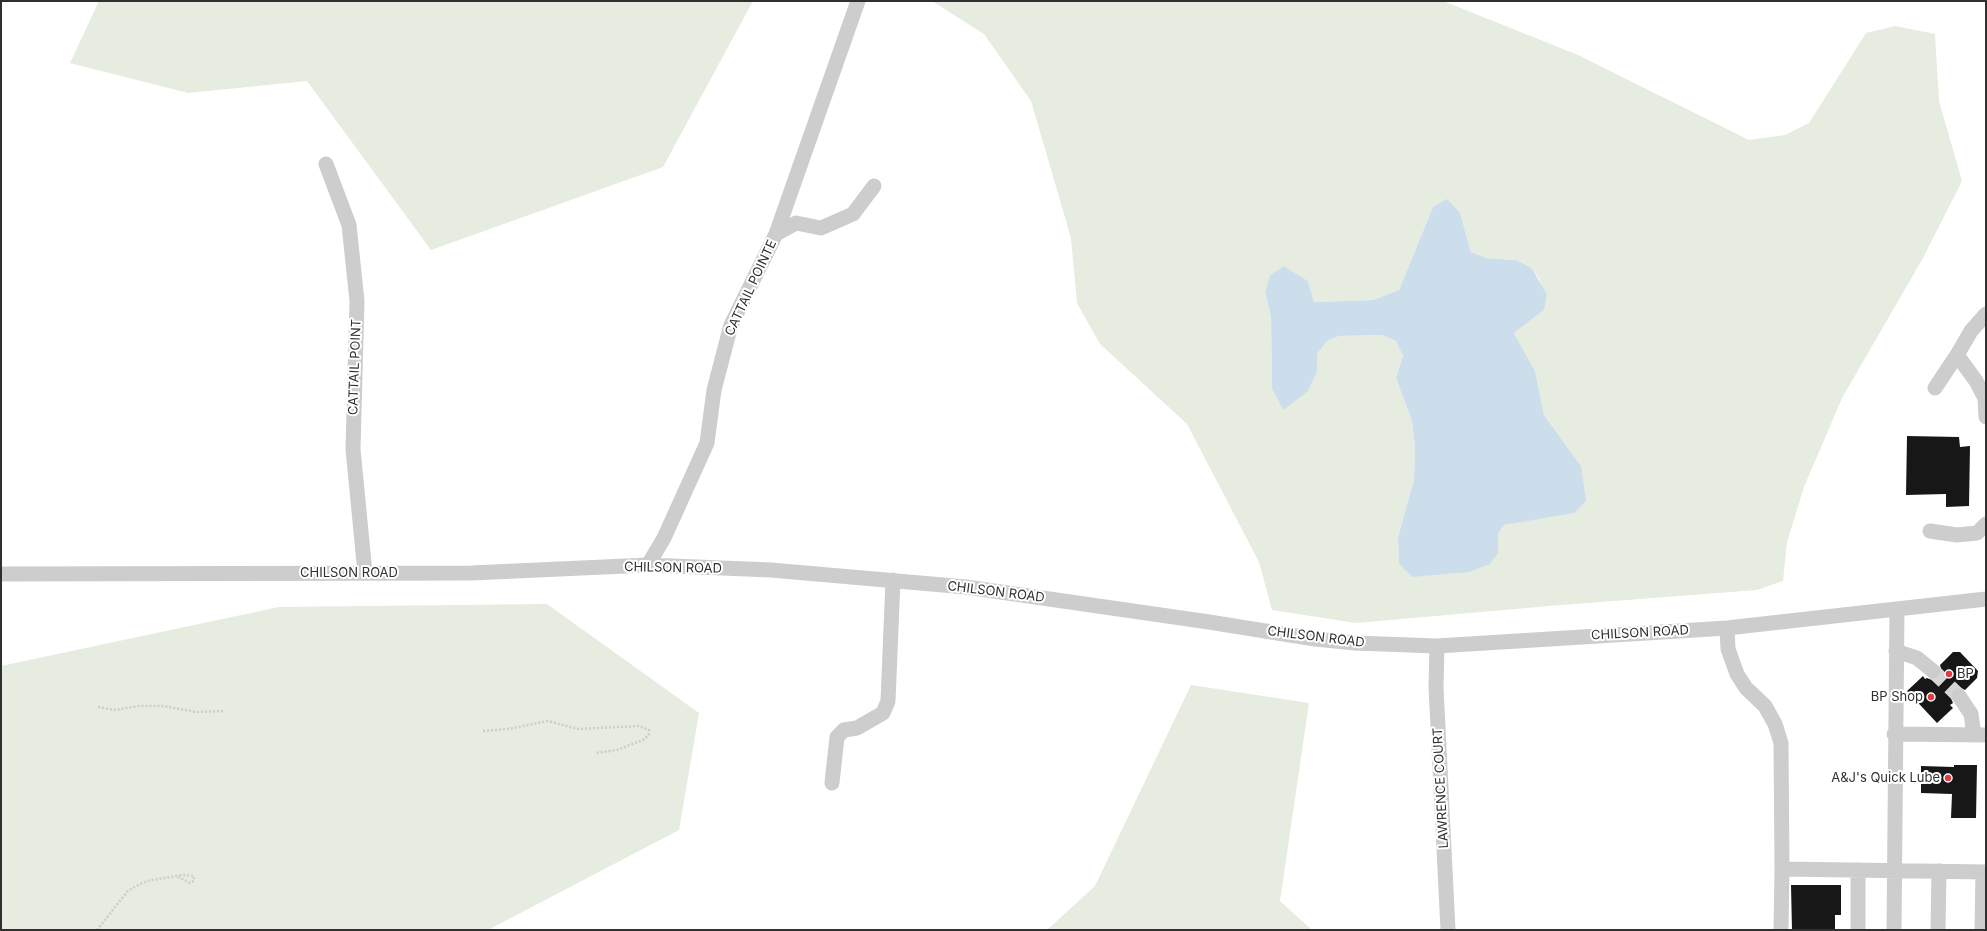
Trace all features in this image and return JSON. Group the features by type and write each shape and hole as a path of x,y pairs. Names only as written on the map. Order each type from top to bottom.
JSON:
{"street":[{"path":"776,234 858,1"},
{"name":"CATTAIL POINT","path":"326,164 349,225 357,301 353,449 365,573"},
{"name":"CATTAIL POINTE","path":"648,565 667,531 707,443 714,390 731,325 776,234 796,223 821,228 853,214 874,186"},
{"path":"1935,388 1971,331 1986,314"},
{"path":"1957,355 1976,381 1984,398 1986,417"},
{"path":"1930,531 1957,535 1977,533 1986,524"},
{"name":"CHILSON ROAD","path":"1,574 471,573 648,565 771,570 981,589 1315,639 1355,643 1437,646 1727,628 1986,599"},
{"path":"832,783 837,737 844,730 857,728 883,713 888,701 894,580"},
{"path":"1894,930 1894,734 1897,609"},
{"path":"1727,628 1728,649 1737,674 1746,688 1765,706 1775,724 1781,743 1781,930"},
{"name":"LAWRENCE COURT","path":"1437,646 1437,703 1448,930"},
{"path":"1896,651 1917,658 1933,671"},
{"path":"1894,734 1980,735 1971,714 1959,696"},
{"path":"1782,869 1984,872 1982,930"},
{"path":"1858,870 1858,930"},
{"path":"1938,930 1939,871"}],"path":[{"path":"98,707 115,710 130,709 138,706 163,706 196,712 225,711"},
{"path":"483,731 548,721 578,729 639,726 649,730 649,735 643,740 617,750 595,753"},
{"path":"97,930 127,892 136,886 147,881 182,874 194,876 194,881 190,883 178,877"}],"shaded area":[{"path":"99,1 753,1 663,167 431,250 307,81 188,93 70,63"},
{"path":"932,1 1443,1 1578,55 1749,140 1785,135 1809,123 1866,33 1895,26 1935,34 1939,101 1962,181 1923,258 1842,398 1804,487 1787,542 1783,581 1757,590 1356,623 1272,610 1259,562 1187,424 1100,344 1077,303 1071,238 1031,101 984,34","holes":["1433,207 1460,213 1471,252 1486,258 1516,260 1532,268 1540,280 1544,310 1514,333 1535,371 1544,415 1581,466 1528,520 1504,525 1498,534 1498,553 1412,577 1399,564 1398,537 1414,480 1415,448 1412,421 1396,378 1403,356 1396,341 1383,335 1339,336 1327,341 1317,354 1317,372 1272,388 1271,317 1265,292 1270,275 1284,266 1308,281 1314,302 1373,300 1399,290"]},
{"path":"547,604 699,713 679,830 488,930 1,930 1,666 279,607"},
{"path":"1191,685 1309,703 1280,901 1312,930 1047,930 1095,886"}],"water":[{"path":"1447,199 1460,213 1471,252 1486,258 1516,260 1532,268 1547,295 1544,310 1514,333 1535,371 1544,415 1581,466 1586,501 1574,513 1504,525 1498,534 1498,553 1490,564 1469,572 1412,577 1399,564 1398,537 1414,480 1415,448 1412,421 1396,378 1403,356 1396,341 1382,335 1339,336 1327,341 1317,354 1317,372 1307,392 1283,410 1272,388 1271,317 1265,292 1270,275 1284,266 1308,281 1314,302 1373,300 1399,290 1433,207"}],"building":[{"path":"1907,436 1959,437 1960,447 1970,446 1969,506 1946,507 1946,494 1906,495"},
{"path":"1953,652 1960,652 1978,671 1977,678 1965,690 1959,687 1954,689 1950,696 1953,703 1950,705 1953,708 1937,723 1907,691 1923,676 1925,679 1927,678 1932,680 1940,677 1942,672 1940,665"},
{"path":"1954,765 1977,765 1976,818 1951,818 1952,794 1921,793 1921,766 1954,767"},
{"path":"1791,885 1841,885 1841,915 1835,915 1835,930 1792,930"}],"tunnel":[{"path":"1933,671 1959,696"}],"place":[{"name":"BP","path":"1949,674"},
{"name":"BP Shop","path":"1931,697"},
{"name":"A&J's Quick Lube","path":"1948,778"}]}
